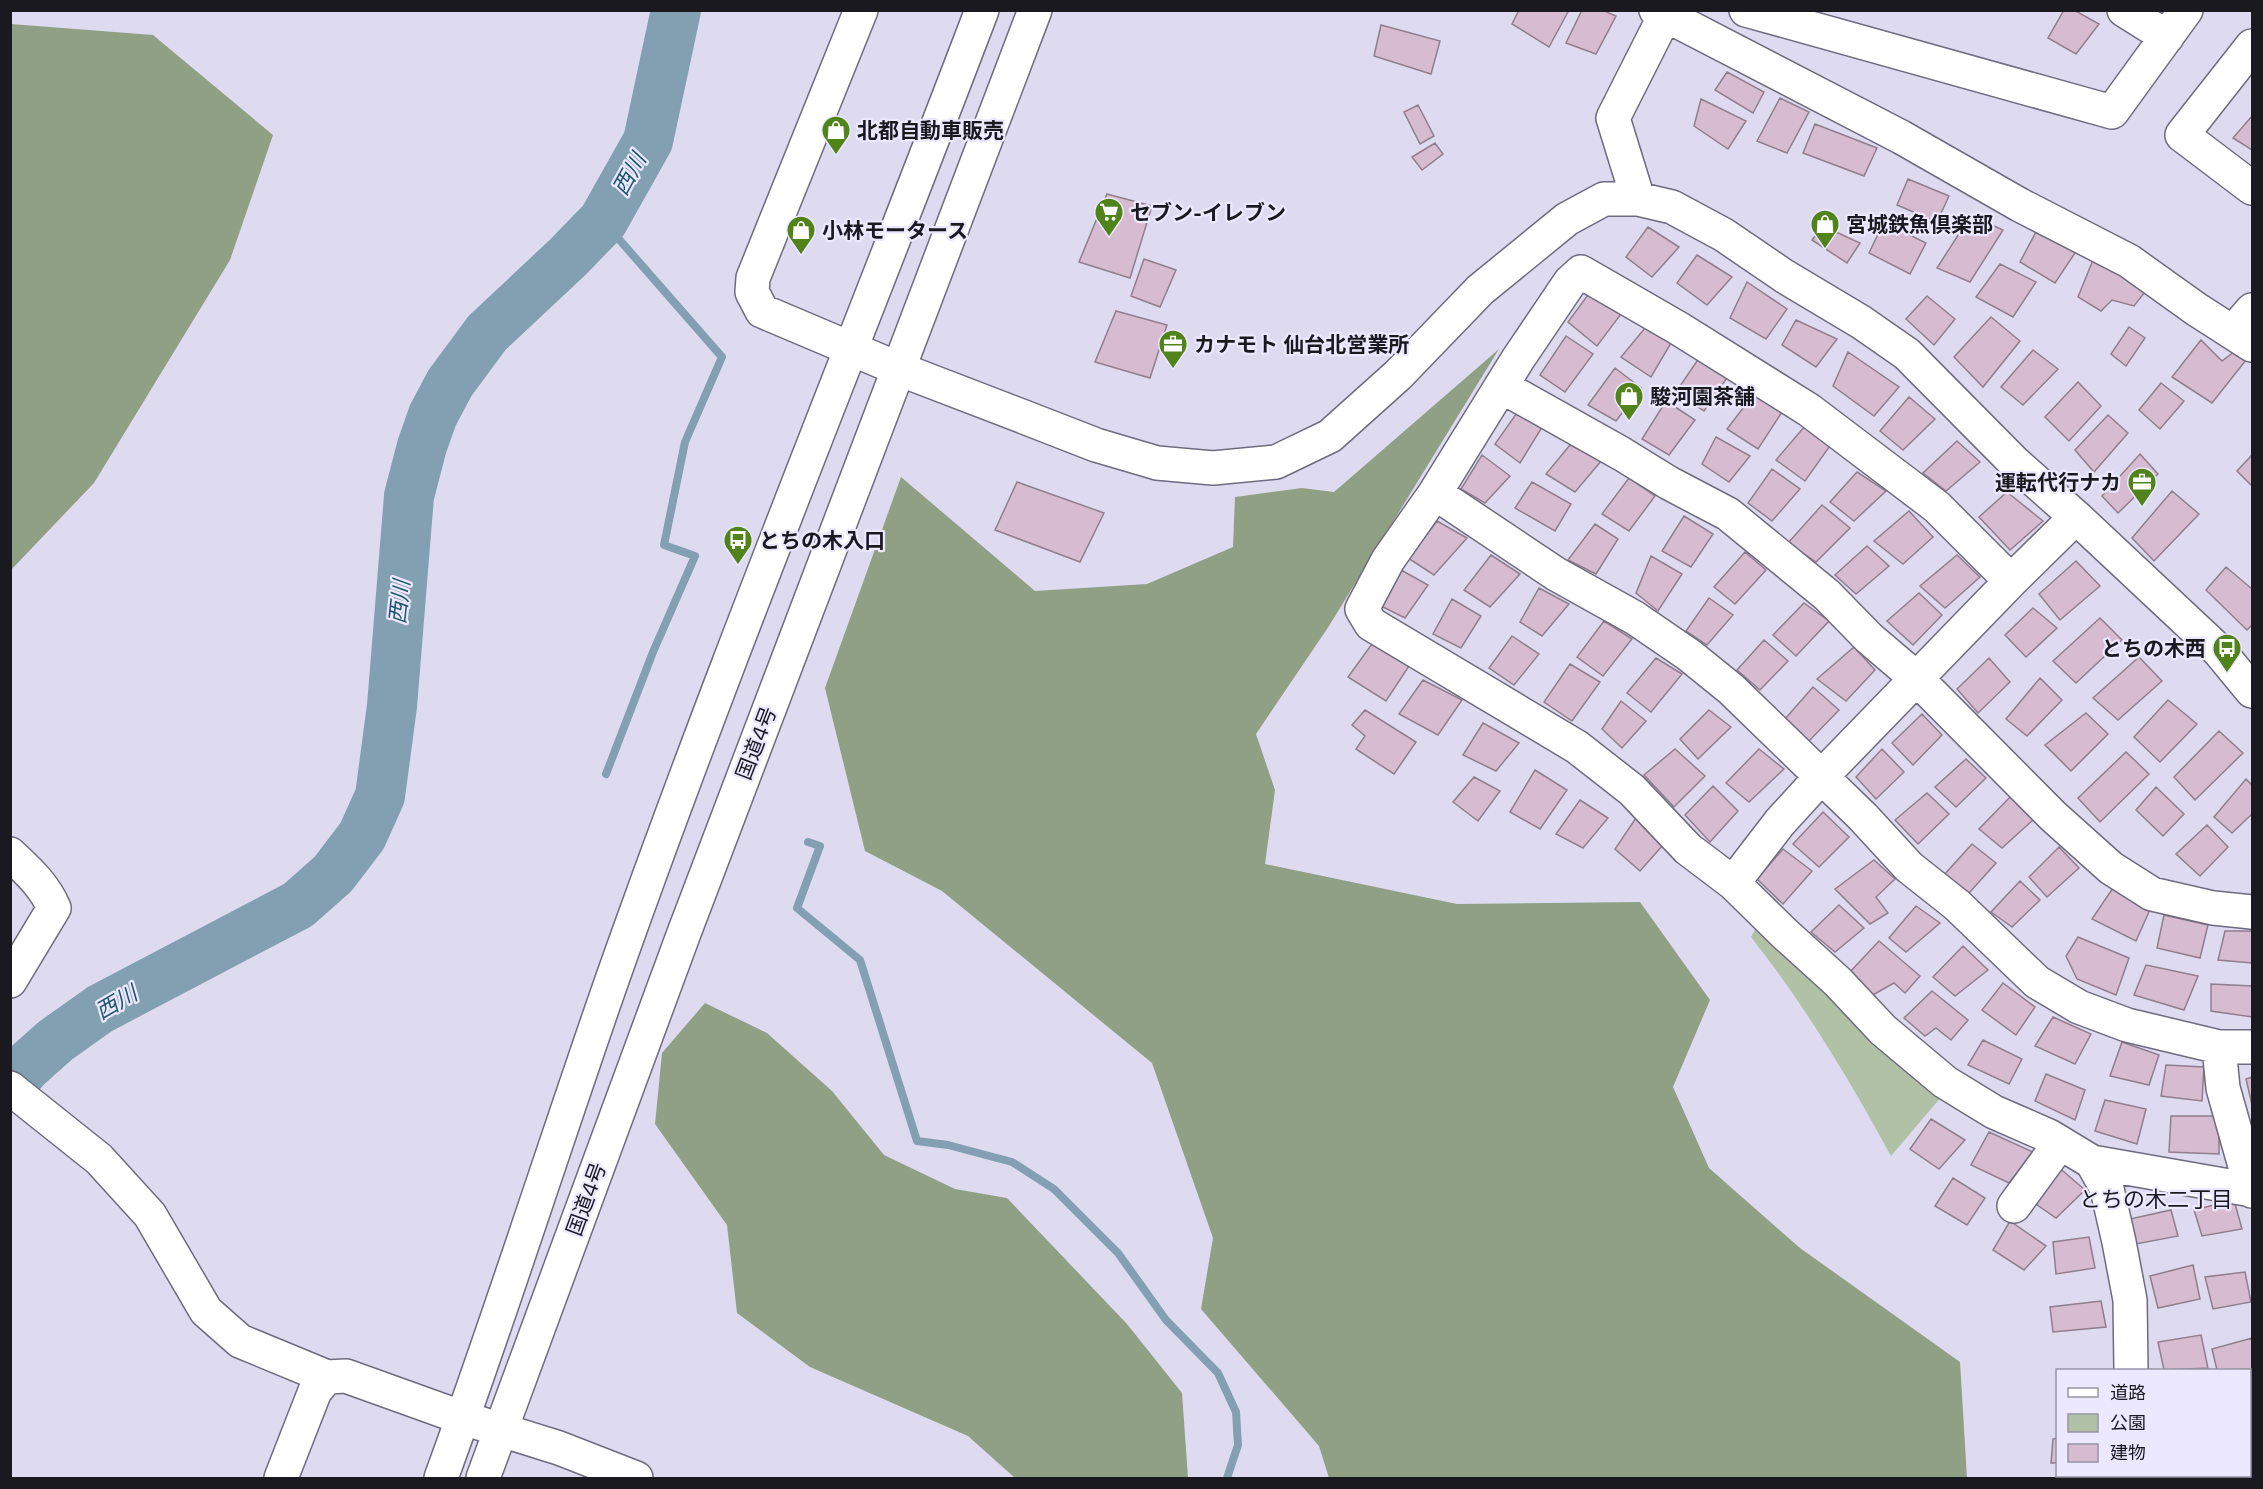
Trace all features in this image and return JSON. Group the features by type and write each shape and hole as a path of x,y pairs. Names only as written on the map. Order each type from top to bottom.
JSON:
{"main road":[{"path":"861,10 753,278 752,292 762,311 899,369 1096,445 1157,463 1213,468 1276,462 1330,436 1398,375 1480,290 1567,219 1604,199 1638,200 1672,207 1724,234 1784,276 1861,322 1907,354 2014,462 2219,651 2253,691"},
{"path":"441,1479 613,980 758,582 877,285 982,10"},
{"name":"国道4号","path":"483,1479 684,933 1035,10"},
{"path":"1746,10 2112,112 2186,10"},
{"path":"2124,10 2167,37"},
{"path":"1638,200 1613,118 1661,13 1901,137 2020,205 2129,261 2246,329"},
{"path":"2253,46 2182,135 2253,188"},
{"path":"2011,581 1937,507 1818,417 1678,328 1581,272 1570,282 1501,386 1435,493 1388,560 1362,609 1371,624 1577,747 1632,790 1688,849 1733,883 1838,982 1883,1030 1945,1082 1994,1112 2060,1143 2092,1162 2252,1190 2223,1088 2219,1047"},
{"path":"1501,386 1669,483 1728,514 1827,595 1869,638 1916,678 2038,801 2111,868 2152,894 2213,908 2253,912"},
{"path":"1435,493 1556,574 1635,618 1689,655 1731,689 1822,776 1909,867 1957,905 2037,982 2079,1007 2127,1025 2219,1047 2253,1047"},
{"path":"1733,883 1780,822 1822,776 2076,517"},
{"path":"10,855 37,879 54,908 10,981"},
{"path":"18,1094 99,1159 150,1215 206,1311 240,1341 327,1377 346,1376 501,1431 559,1448 636,1479"},
{"path":"2014,1206 2060,1143"},
{"path":"2092,1162 2107,1190 2130,1300 2131,1369"},
{"path":"281,1479 315,1391 327,1377"}],"green space":[{"path":"11,24 153,35 273,135 230,260 94,483 11,570"},
{"path":"1499,349 1329,626 1256,734 1275,790 1265,864 1457,904 1640,902 1710,1000 1673,1087 1709,1168 1800,1248 1960,1362 1967,1478 1329,1478 1319,1446 1201,1309 1213,1238 1152,1063 942,891 865,851 825,688 901,477 1035,591 1147,584 1233,547 1235,497 1302,488 1334,492"},
{"path":"1757,926 1943,1095 1891,1156 1826,1044 1751,937"},
{"path":"705,1003 767,1033 832,1091 884,1155 955,1189 1007,1198 1127,1324 1182,1393 1188,1478 1015,1478 968,1436 810,1367 737,1313 727,1225 655,1124 662,1053"}],"building":[{"path":"1519,10 1569,10 1549,47 1512,24"},
{"path":"1582,10 1602,10 1616,16 1596,54 1566,43"},
{"path":"2064,10 2074,10 2099,24 2076,54 2048,38"},
{"path":"1381,25 1440,41 1431,74 1374,56"},
{"path":"1727,72 1764,92 1753,113 1715,90"},
{"path":"1780,98 1809,112 1787,153 1757,141"},
{"path":"1701,99 1746,121 1728,149 1694,126"},
{"path":"1418,105 1434,136 1420,144 1404,112"},
{"path":"2252,116 2252,150 2233,138"},
{"path":"1815,124 1877,148 1864,176 1803,153"},
{"path":"1435,143 1443,154 1422,170 1412,157"},
{"path":"1908,179 1949,196 1937,222 1897,205"},
{"path":"1107,194 1152,206 1130,278 1079,262"},
{"path":"1971,215 2003,230 1970,282 1937,268"},
{"path":"1884,222 1926,243 1910,274 1869,253"},
{"path":"1823,226 1860,243 1847,263 1812,240"},
{"path":"1648,227 1679,247 1652,277 1626,257"},
{"path":"2037,230 2077,250 2055,283 2020,262"},
{"path":"1697,255 1732,277 1707,305 1677,283"},
{"path":"1144,259 1176,270 1160,307 1131,296"},
{"path":"2093,260 2148,288 2134,306 2112,300 2101,311 2078,297"},
{"path":"2000,264 2036,282 2013,317 1976,297"},
{"path":"1747,282 1787,309 1766,339 1730,318"},
{"path":"1593,288 1624,310 1597,346 1568,322"},
{"path":"1927,296 1955,319 1934,345 1906,319"},
{"path":"1116,311 1167,325 1150,378 1095,362"},
{"path":"1991,317 2020,341 1983,387 1954,357"},
{"path":"1796,320 1837,339 1816,367 1782,345"},
{"path":"1650,322 1674,338 1651,377 1621,357"},
{"path":"2129,327 2145,338 2126,366 2111,354"},
{"path":"1566,336 1593,354 1565,392 1540,375"},
{"path":"2201,340 2222,361 2235,351 2246,360 2212,403 2172,377"},
{"path":"2033,350 2058,369 2023,405 2001,387"},
{"path":"1848,352 1899,387 1874,416 1833,386"},
{"path":"1701,355 1731,372 1704,411 1676,392"},
{"path":"1615,368 1641,388 1616,421 1588,405"},
{"path":"2078,382 2101,406 2069,441 2045,417"},
{"path":"2161,383 2184,401 2160,429 2139,410"},
{"path":"1753,395 1782,412 1758,449 1727,429"},
{"path":"1909,397 1935,419 1903,450 1880,431"},
{"path":"1666,401 1695,420 1669,455 1642,439"},
{"path":"1519,410 1544,424 1520,463 1495,444"},
{"path":"2108,415 2128,433 2094,472 2075,450"},
{"path":"1805,426 1832,443 1805,481 1776,460"},
{"path":"1716,437 1750,456 1729,482 1702,464"},
{"path":"1957,441 1980,462 1946,491 1923,473"},
{"path":"1570,445 1602,460 1575,492 1546,474"},
{"path":"2140,454 2158,474 2118,513 2102,496"},
{"path":"1482,455 1510,476 1485,503 1461,489"},
{"path":"2252,455 2252,486 2237,471"},
{"path":"1772,469 1800,489 1772,521 1748,503"},
{"path":"1857,472 1886,491 1854,521 1830,502"},
{"path":"1629,478 1655,496 1629,531 1602,514"},
{"path":"1017,482 1104,513 1080,562 995,530"},
{"path":"1532,482 1571,504 1555,531 1515,508"},
{"path":"2172,491 2199,514 2154,561 2132,538"},
{"path":"2007,492 2043,521 2010,550 1979,517"},
{"path":"1822,505 1850,528 1816,562 1788,543"},
{"path":"1909,511 1933,537 1903,564 1874,541"},
{"path":"1684,516 1713,534 1691,567 1662,551"},
{"path":"1437,521 1467,538 1434,575 1408,558"},
{"path":"1595,524 1618,539 1596,574 1568,560"},
{"path":"1867,546 1889,566 1856,594 1835,575"},
{"path":"1745,552 1766,570 1735,604 1714,587"},
{"path":"1491,555 1520,574 1490,607 1464,590"},
{"path":"1957,555 1980,577 1945,608 1920,586"},
{"path":"1651,556 1682,574 1658,611 1636,593"},
{"path":"2076,561 2100,586 2060,620 2039,594"},
{"path":"2226,567 2252,589 2252,625 2247,630 2206,590"},
{"path":"1401,570 1428,585 1405,618 1375,603"},
{"path":"1539,588 1569,604 1542,636 1520,622"},
{"path":"1919,593 1942,615 1913,645 1887,621"},
{"path":"1709,598 1733,615 1707,645 1686,631"},
{"path":"1452,599 1481,616 1461,648 1433,634"},
{"path":"1804,603 1829,621 1796,656 1773,635"},
{"path":"2033,608 2057,628 2026,657 2005,635"},
{"path":"2100,618 2122,640 2076,683 2053,661"},
{"path":"1604,621 1632,639 1603,676 1577,657"},
{"path":"1512,636 1539,654 1514,685 1489,668"},
{"path":"1764,640 1788,661 1760,690 1737,670"},
{"path":"1372,644 1409,666 1386,701 1348,677"},
{"path":"1854,647 1875,670 1846,701 1817,679"},
{"path":"2139,657 2162,681 2118,720 2093,698"},
{"path":"1656,658 1682,674 1651,712 1627,693"},
{"path":"1989,658 2010,682 1978,713 1957,689"},
{"path":"1570,664 1600,682 1572,721 1544,702"},
{"path":"2040,678 2062,700 2027,736 2006,719"},
{"path":"1423,680 1462,700 1438,735 1399,714"},
{"path":"1813,687 1839,710 1808,742 1785,719"},
{"path":"2168,700 2197,724 2160,762 2134,737"},
{"path":"1621,701 1646,721 1622,748 1602,729"},
{"path":"1365,710 1416,742 1394,774 1356,749 1365,736 1352,725"},
{"path":"1709,710 1731,727 1698,759 1680,739"},
{"path":"2086,713 2108,734 2071,771 2045,745"},
{"path":"1922,714 1942,735 1913,765 1892,743"},
{"path":"1483,723 1519,743 1496,771 1463,755"},
{"path":"2219,731 2243,753 2195,800 2174,777"},
{"path":"1675,749 1705,776 1674,807 1644,775"},
{"path":"1759,749 1784,769 1749,802 1726,783"},
{"path":"1882,749 1904,772 1876,799 1856,777"},
{"path":"2126,752 2149,774 2100,822 2078,798"},
{"path":"1966,759 1986,778 1956,807 1935,787"},
{"path":"1535,770 1567,790 1540,829 1510,812"},
{"path":"1474,777 1500,791 1478,821 1453,802"},
{"path":"2246,779 2252,785 2252,814 2232,833 2214,817"},
{"path":"1713,786 1738,811 1710,842 1685,815"},
{"path":"2156,787 2184,814 2163,836 2136,810"},
{"path":"1927,793 1949,814 1918,844 1895,820"},
{"path":"2011,796 2034,819 2002,848 1979,829"},
{"path":"1580,800 1608,818 1583,848 1556,834"},
{"path":"1823,812 1849,837 1819,867 1793,844"},
{"path":"1636,818 1663,845 1640,871 1615,849"},
{"path":"2207,825 2228,847 2200,876 2176,854"},
{"path":"1972,844 1996,863 1969,893 1944,875"},
{"path":"2059,847 2079,868 2047,897 2029,877"},
{"path":"1783,849 1812,871 1783,904 1757,879"},
{"path":"1874,860 1895,879 1876,897 1888,913 1870,924 1835,889"},
{"path":"2020,881 2040,900 2012,927 1991,912"},
{"path":"2113,888 2152,905 2136,941 2092,919"},
{"path":"1839,905 1864,928 1835,952 1811,932"},
{"path":"1916,906 1940,923 1906,952 1889,938"},
{"path":"2164,915 2208,925 2200,958 2157,948"},
{"path":"2225,931 2252,931 2252,963 2218,960"},
{"path":"2078,937 2129,958 2116,995 2077,979 2066,956"},
{"path":"1879,941 1920,976 1905,993 1894,983 1871,996 1849,973"},
{"path":"1963,946 1988,970 1955,996 1933,977"},
{"path":"2146,965 2198,976 2184,1010 2134,995"},
{"path":"2003,983 2035,1007 2016,1035 1982,1010"},
{"path":"2211,984 2252,986 2252,1017 2211,1011"},
{"path":"1932,991 1968,1020 1951,1040 1936,1028 1925,1036 1904,1018"},
{"path":"2053,1017 2091,1034 2075,1064 2035,1046"},
{"path":"1983,1040 2022,1059 2009,1084 1968,1065"},
{"path":"2122,1042 2159,1055 2149,1085 2110,1076"},
{"path":"2166,1065 2204,1067 2202,1101 2161,1096"},
{"path":"2046,1074 2085,1090 2075,1120 2035,1101"},
{"path":"2252,1077 2252,1105 2246,1079"},
{"path":"2105,1100 2146,1109 2137,1144 2095,1131"},
{"path":"2171,1116 2219,1116 2219,1154 2169,1152"},
{"path":"1931,1119 1965,1140 1939,1169 1910,1149"},
{"path":"1989,1132 2033,1152 2009,1183 1971,1165"},
{"path":"2056,1165 2085,1190 2056,1218 2030,1200"},
{"path":"1953,1178 1985,1198 1967,1225 1935,1206"},
{"path":"2234,1200 2242,1229 2202,1236 2194,1210"},
{"path":"2171,1210 2178,1236 2136,1244 2130,1219"},
{"path":"2010,1221 2046,1246 2024,1270 1993,1250"},
{"path":"2089,1237 2095,1268 2056,1274 2053,1242"},
{"path":"2193,1265 2200,1299 2158,1308 2150,1276"},
{"path":"2245,1272 2251,1302 2213,1309 2205,1277"},
{"path":"2101,1301 2106,1327 2053,1332 2050,1307"},
{"path":"2201,1335 2208,1368 2164,1369 2158,1342"},
{"path":"2252,1338 2252,1369 2217,1369 2212,1349"},
{"path":"2251,1398 2252,1398 2251,1428"},
{"path":"2056,1438 2056,1463 2051,1463 2053,1439"},
{"path":"2212,1477 2212,1478 2155,1478"}],"waterway":[{"name":"西川","path":"10,1085 55,1041 100,1009 298,905 333,874 362,836 380,796 392,706 409,496 433,415 450,383 487,333 603,221 648,141 676,10"},
{"path":"603,221 722,357 685,442 664,545 695,556 653,652 606,774"},
{"path":"808,842 820,846 797,908 860,960 917,1141 948,1145 1012,1162 1054,1189 1118,1253 1166,1320 1218,1373 1236,1412 1238,1445 1227,1478"}],"place":[{"name":"北都自動車販売","path":"836,156"},
{"name":"セブン-イレブン","path":"1109,238"},
{"name":"宮城鉄魚倶楽部","path":"1825,250"},
{"name":"小林モータース","path":"801,256"},
{"name":"カナモト 仙台北営業所","path":"1173,370"},
{"name":"駿河園茶舗","path":"1629,422"},
{"name":"運転代行ナカ","path":"2142,508"},
{"name":"とちの木入口","path":"738,566"},
{"name":"とちの木西","path":"2227,674"}],"district":[{"name":"とちの木二丁目","path":"2156,1199"}]}
